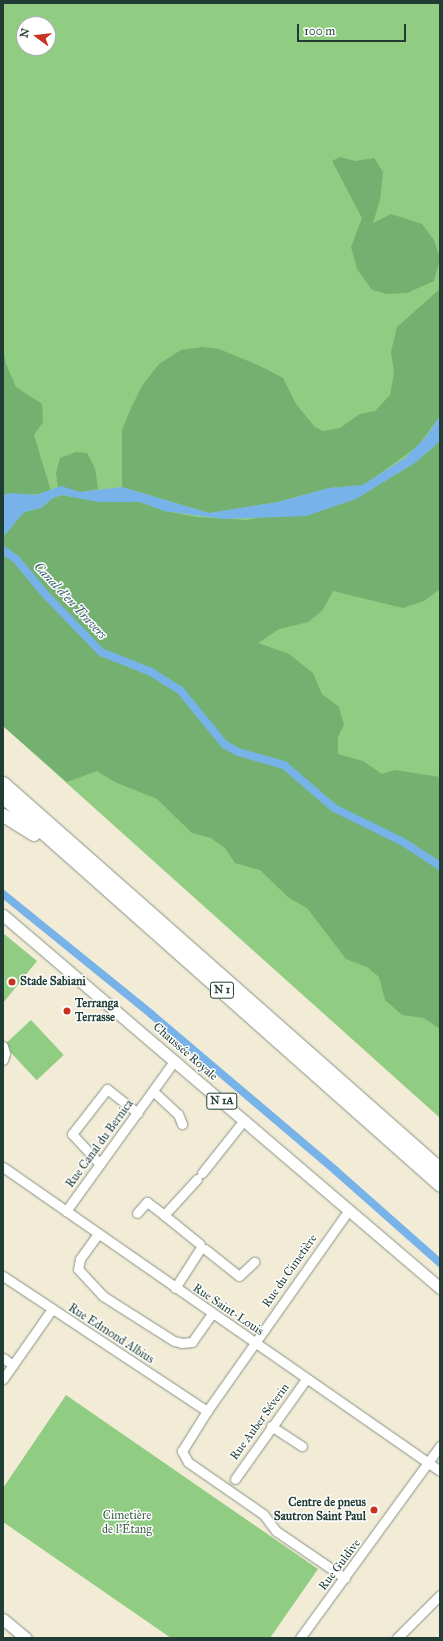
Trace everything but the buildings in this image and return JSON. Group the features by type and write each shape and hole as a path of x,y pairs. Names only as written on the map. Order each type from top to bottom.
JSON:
{"highway":[{"name":"N 1","path":"3,783 440,1169"},
{"name":"N 1","path":"3,797 75,862 181,953 440,1185"},
{"path":"3,815 75,862"}],"main road":[{"name":"Chaussée Royale","path":"3,915 175,1060 440,1288"},
{"path":"3,1619 26,1638"}],"street":[{"path":"3,1046 5,1053 3,1060"},
{"name":"Rue Canal du Bernica","path":"66,1211 175,1060"},
{"path":"100,1164 72,1134 107,1089 138,1112"},
{"path":"153,1091 178,1114 182,1124"},
{"path":"164,1216 200,1176 244,1120"},
{"name":"Rue Saint-Louis","path":"3,1167 440,1472"},
{"path":"137,1213 147,1202 239,1276 254,1262"},
{"name":"Rue du Cimetière","path":"345,1578 276,1531 263,1514 188,1462 182,1451 207,1411 348,1210"},
{"path":"98,1234 80,1259 78,1269 103,1296 174,1341 182,1343 192,1342 212,1313"},
{"path":"175,1288 202,1247"},
{"name":"Rue Edmond Albius","path":"3,1276 207,1411"},
{"path":"3,1379 52,1309"},
{"path":"3,1358 13,1365"},
{"name":"Rue Auber Séverin","path":"234,1479 306,1379"},
{"path":"271,1426 302,1446"},
{"name":"Rue Guldive","path":"300,1638 440,1446"},
{"path":"397,1638 440,1595"}],"green space":[{"path":"3,3 440,3 440,1118 3,726"},
{"path":"340,157 355,161 374,158 383,172 380,200 373,223 391,214 422,224 434,240 440,259 434,281 407,293 387,294 372,290 357,269 351,247 362,218 332,161"},
{"path":"440,289 440,416 418,446 363,485 329,488 278,502 209,513 122,487 122,430 131,408 142,386 159,364 181,350 202,347 219,349 260,366 283,378 296,404 315,427 323,431 340,428 360,414 375,411 390,395 394,373 391,352 397,327"},
{"path":"3,349 6,364 16,387 42,404 43,422 34,435 51,491 43,494 3,495"},
{"path":"440,441 440,589 424,601 403,608 333,591 322,611 308,622 279,629 258,643 289,654 313,673 322,694 339,707 344,725 338,737 338,754 363,761 382,774 395,770 440,777 440,1029 424,1018 402,1015 385,1000 379,977 367,967 346,959 307,908 289,898 260,870 235,863 225,848 211,838 192,833 157,799 115,782 97,771 67,782 3,726 3,537 24,512 41,508 53,498 62,495 99,502 140,502 164,511 197,517 247,520 356,499 416,462"},
{"path":"76,452 87,453 95,468 98,489 80,492 58,488 56,473 60,458"},
{"name":"Stade Sabiani","path":"3,933 37,961 3,1003"},
{"path":"31,1020 64,1055 37,1080 4,1045"},
{"name":"Cimetière de l'Étang","path":"66,1395 318,1569 270,1638 171,1638 3,1522 3,1488"}],"water":[{"path":"440,416 440,441 416,462 356,499 306,516 224,519 164,511 140,502 99,502 62,495 53,498 41,508 24,512 3,537 3,495 11,493 36,495 61,486 80,492 122,487 209,513 278,502 329,488 363,485 405,458 426,437"}],"waterway":[{"name":"Canal d'en Travers","path":"3,550 16,559 45,594 101,652 151,672 180,690 224,744 238,752 284,765 334,808 403,842 440,866"},
{"path":"3,894 151,1014 336,1171 440,1263"}],"place":[{"name":"Stade Sabiani","path":"12,982"},
{"name":"Terranga Terrasse","path":"67,1011"},
{"name":"Centre de pneus Sautron Saint Paul","path":"374,1510"}]}
